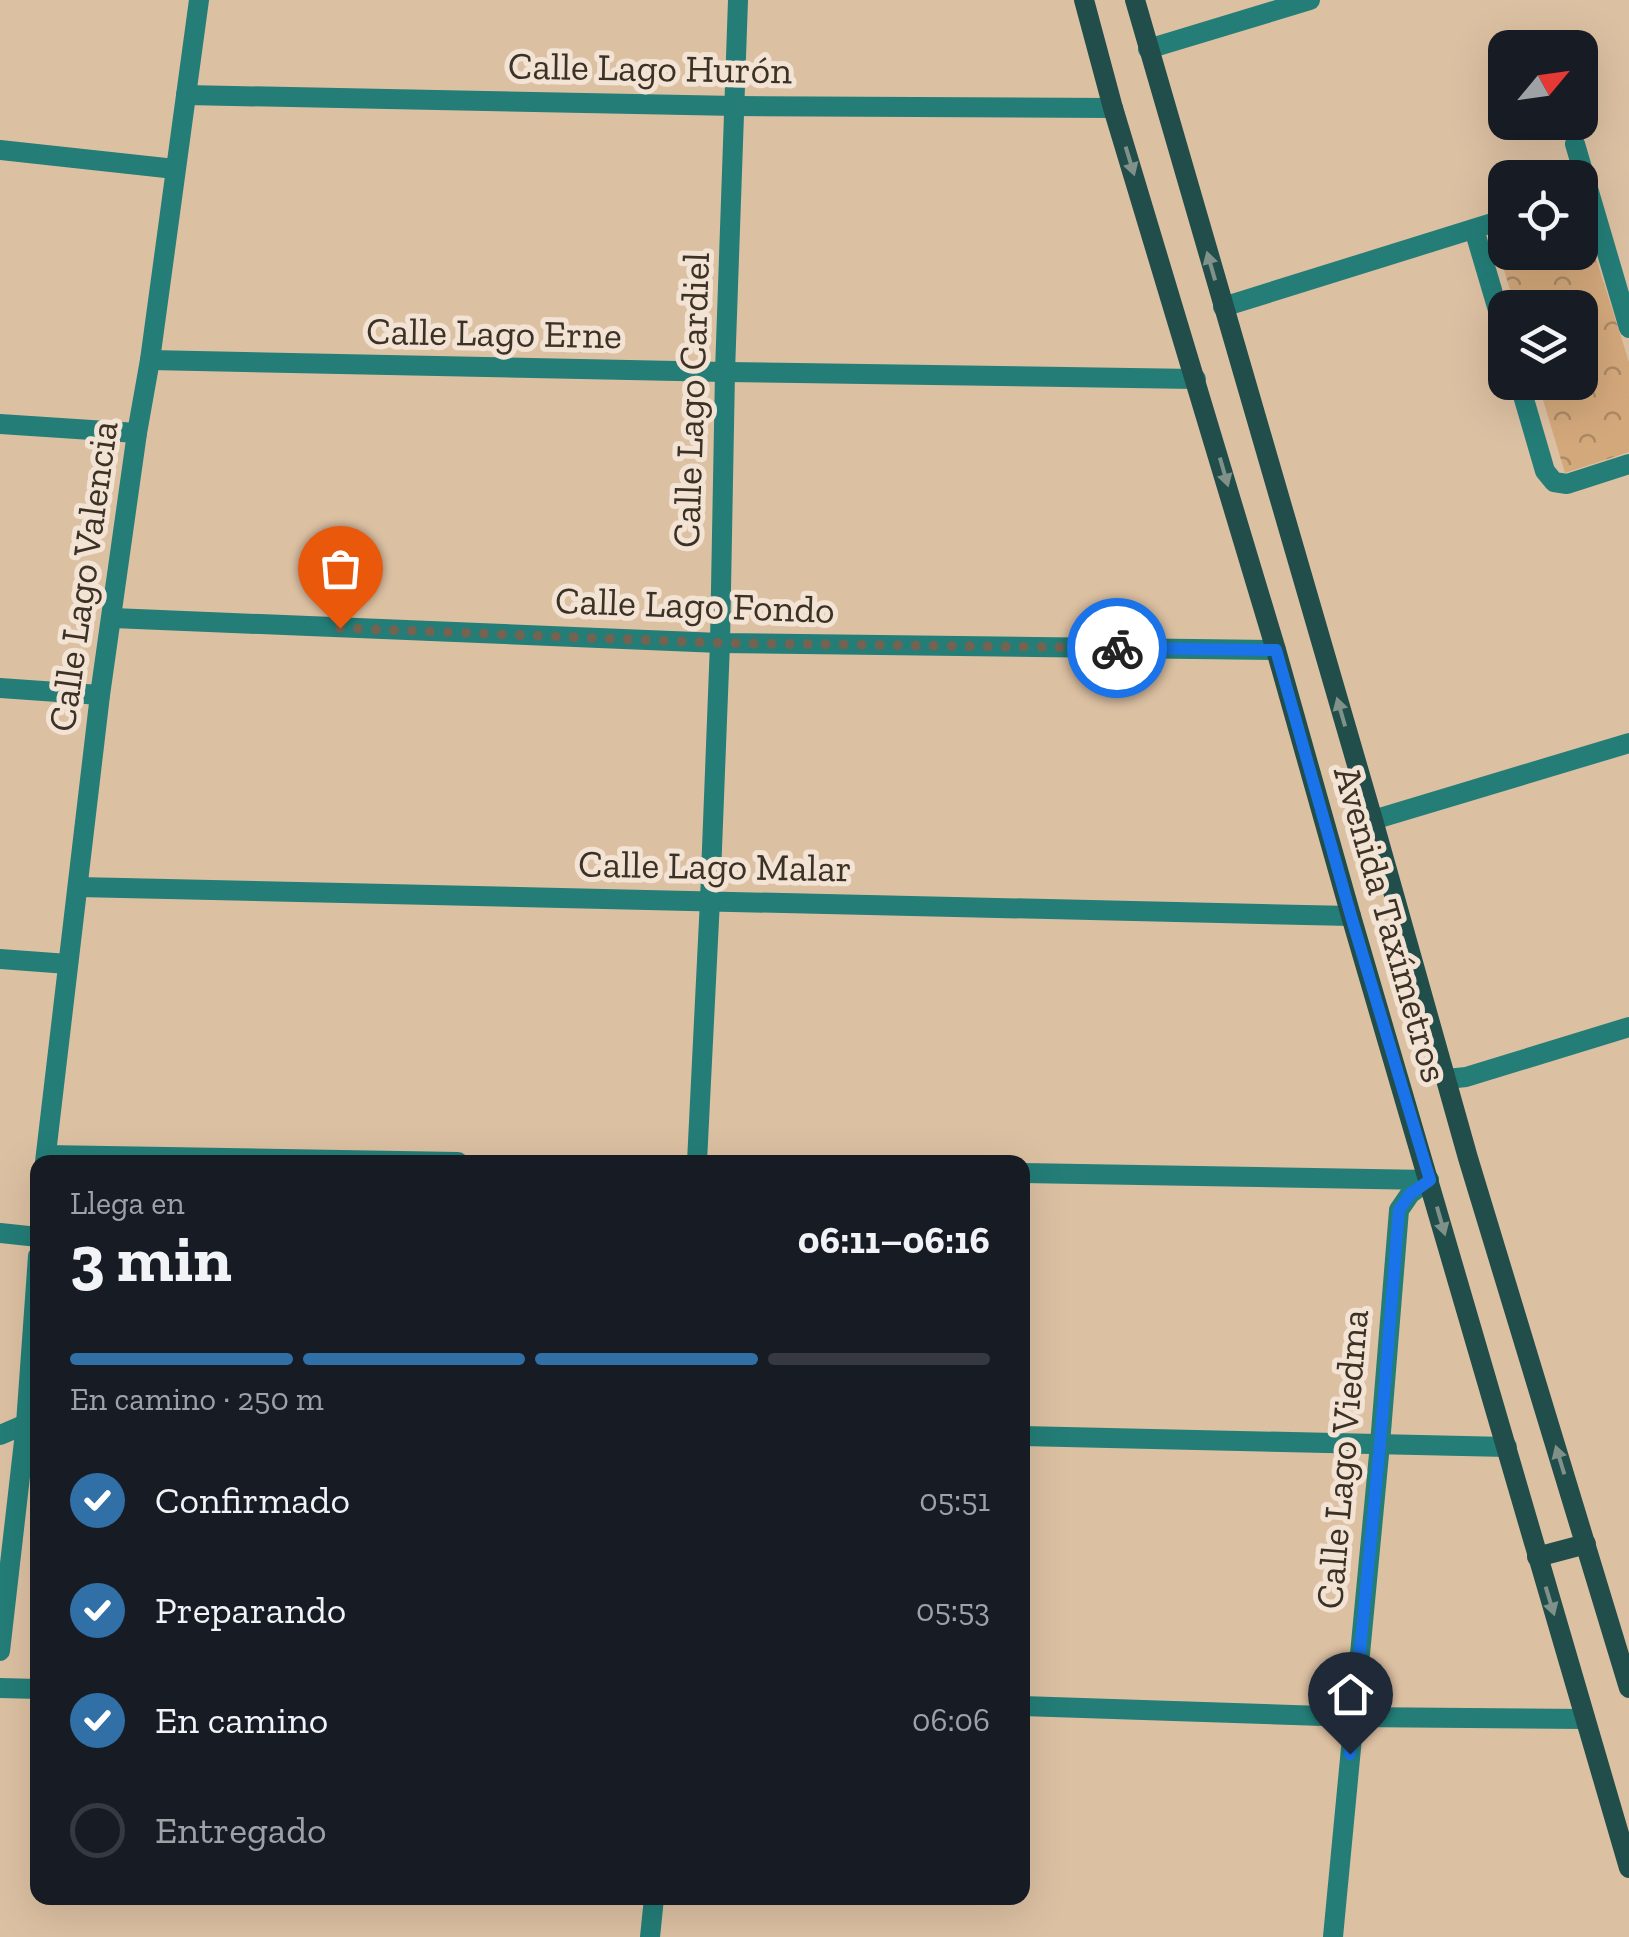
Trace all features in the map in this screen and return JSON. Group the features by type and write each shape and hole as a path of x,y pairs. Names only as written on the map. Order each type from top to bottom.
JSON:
{"main road":[{"name":"Avenida Taxímetros","path":"1084,0 1629,1868"},
{"name":"Avenida Taxímetros","path":"1134,0 1474,1176 1629,1688"},
{"path":"1537,1556 1586,1544"}],"street":[{"name":"Calle Lago Valencia","path":"46,1155 100,695 199,0"},
{"name":"Calle Lago Cardiel","path":"696,1155 720,643 738,0"},
{"path":"1148,49 1310,0"},
{"name":"Calle Lago Hurón","path":"186,94 736,106 1114,108"},
{"path":"1575,144 1578,160"},
{"path":"0,150 175,169"},
{"path":"1222,307 1488,224"},
{"path":"1474,229 1492,290"},
{"path":"1598,234 1629,328"},
{"name":"Calle Lago Erne","path":"150,360 1196,379"},
{"path":"1524,400 1545,471 1554,482 1567,484 1629,464"},
{"path":"0,424 136,433"},
{"name":"Calle Lago Fondo","path":"112,618 720,643 1276,650"},
{"path":"0,688 100,695"},
{"path":"1373,820 1629,743"},
{"name":"Calle Lago Malar","path":"78,887 1351,916"},
{"path":"0,959 68,964"},
{"path":"1447,1080 1629,1027"},
{"path":"1030,1173 1430,1180"},
{"name":"Calle Lago Viedma","path":"1333,1937 1399,1210 1410,1194 1430,1180"},
{"path":"0,1233 30,1235"},
{"path":"0,1435 30,1425"},
{"path":"1030,1436 1507,1447"},
{"path":"0,1651 30,1438"},
{"path":"0,1688 30,1689"},
{"path":"1030,1706 1585,1720"},
{"path":"650,1937 653,1905"}],"green space":[{"path":"1598,265 1629,362 1629,452 1565,473 1543,400 1598,400 1598,290 1510,290 1504,270 1598,270"}],"way so far":[{"path":"340,628 720,643 1117,648"}],"route":[{"path":"1117,648 1276,650 1430,1180 1410,1194 1399,1210 1350,1754"}]}
